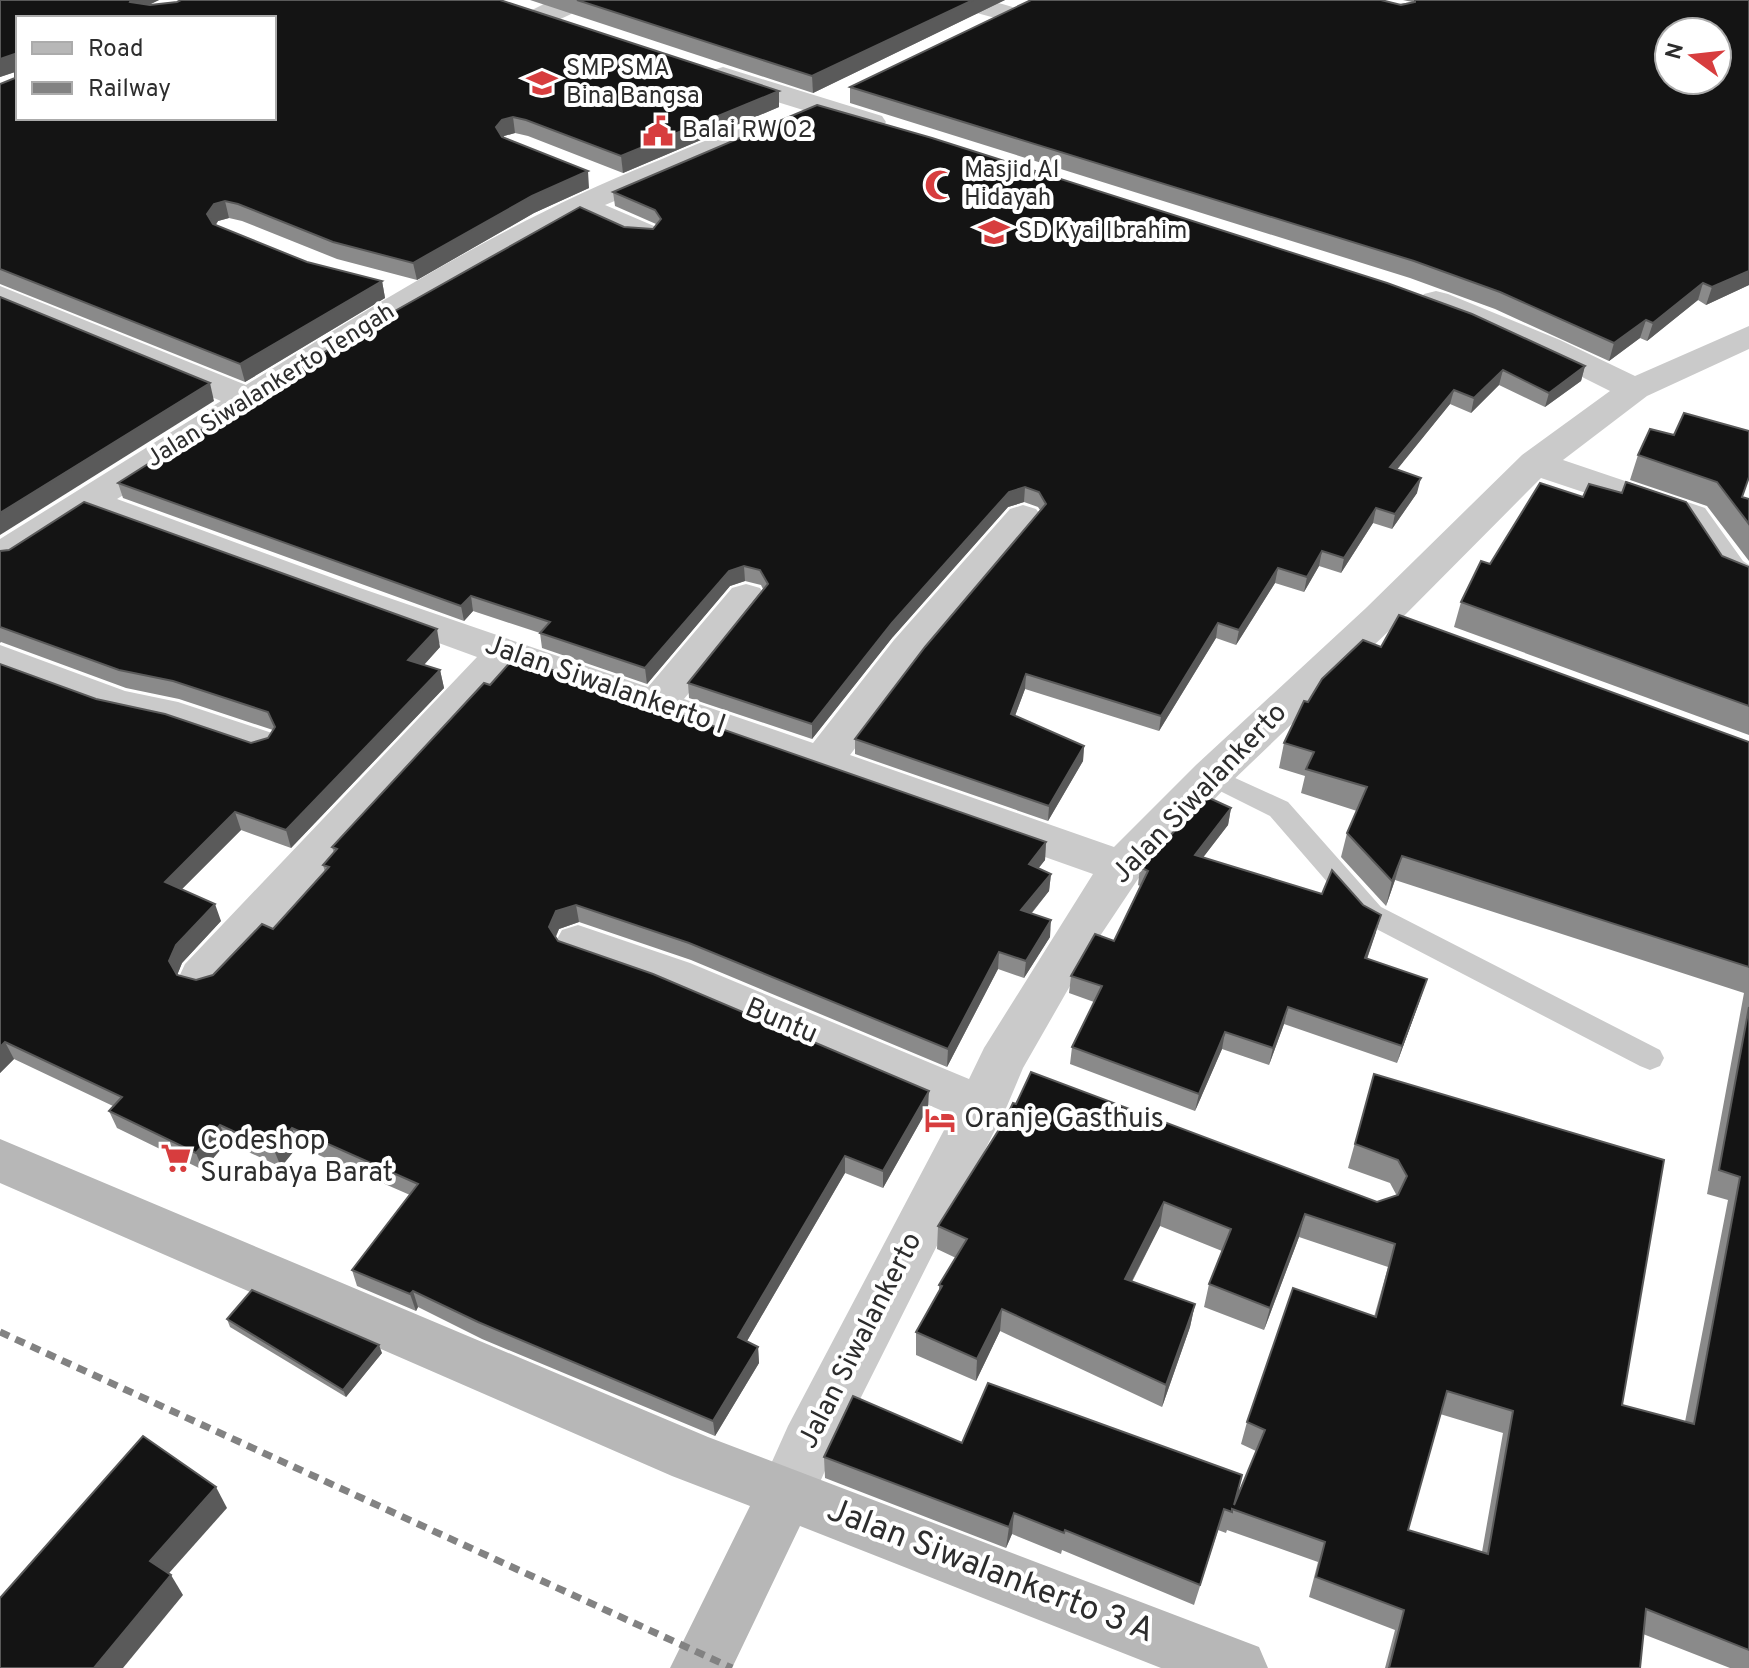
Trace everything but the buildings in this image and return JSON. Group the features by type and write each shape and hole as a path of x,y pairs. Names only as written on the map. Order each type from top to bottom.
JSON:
{"street":[{"path":"961,0 1022,7"},
{"path":"968,34 1022,7"},
{"path":"530,12 573,13"},
{"path":"694,66 901,131"},
{"name":"Jalan Siwalankerto Tengah","path":"0,556 420,294 546,223 857,87"},
{"path":"583,172 623,187"},
{"path":"580,206 643,233"},
{"path":"373,282 420,294"},
{"path":"1411,293 1535,342 1635,389"},
{"path":"0,296 248,399"},
{"name":"Jalan Siwalankerto","path":"787,1493 808,1444 982,1106 1023,1071 1074,939 1122,867 1211,776 1380,617 1535,463 1635,389 1736,352"},
{"path":"1535,463 1692,516 1729,570 1749,581"},
{"name":"Jalan Siwalankerto I","path":"89,502 655,706 822,761 1122,867"},
{"path":"822,761 908,650 1023,517"},
{"path":"655,706 746,597"},
{"path":"1380,617 1422,633"},
{"path":"202,977 506,651"},
{"path":"0,659 29,673 119,704 178,716 257,743"},
{"name":"Buntu","path":"578,943 673,976 982,1106"},
{"name":"Jalan Siwalankerto 3 A","path":"0,1160 692,1457 1238,1668"},
{"path":"700,1668 787,1493"}],"lane":[{"path":"1211,776 1279,809 1371,914 1650,1058"}],"railway":[{"path":"0,1332 732,1668"}],"place":[{"name":"SMP SMA Bina Bangsa","path":"542,83"},
{"name":"Balai RW 02","path":"658,131"},
{"name":"Masjid Al Hidayah","path":"940,185"},
{"name":"SD Kyai Ibrahim","path":"994,232"},
{"name":"Oranje Gasthuis","path":"940,1120"},
{"name":"Codeshop Surabaya Barat","path":"176,1158"}]}
